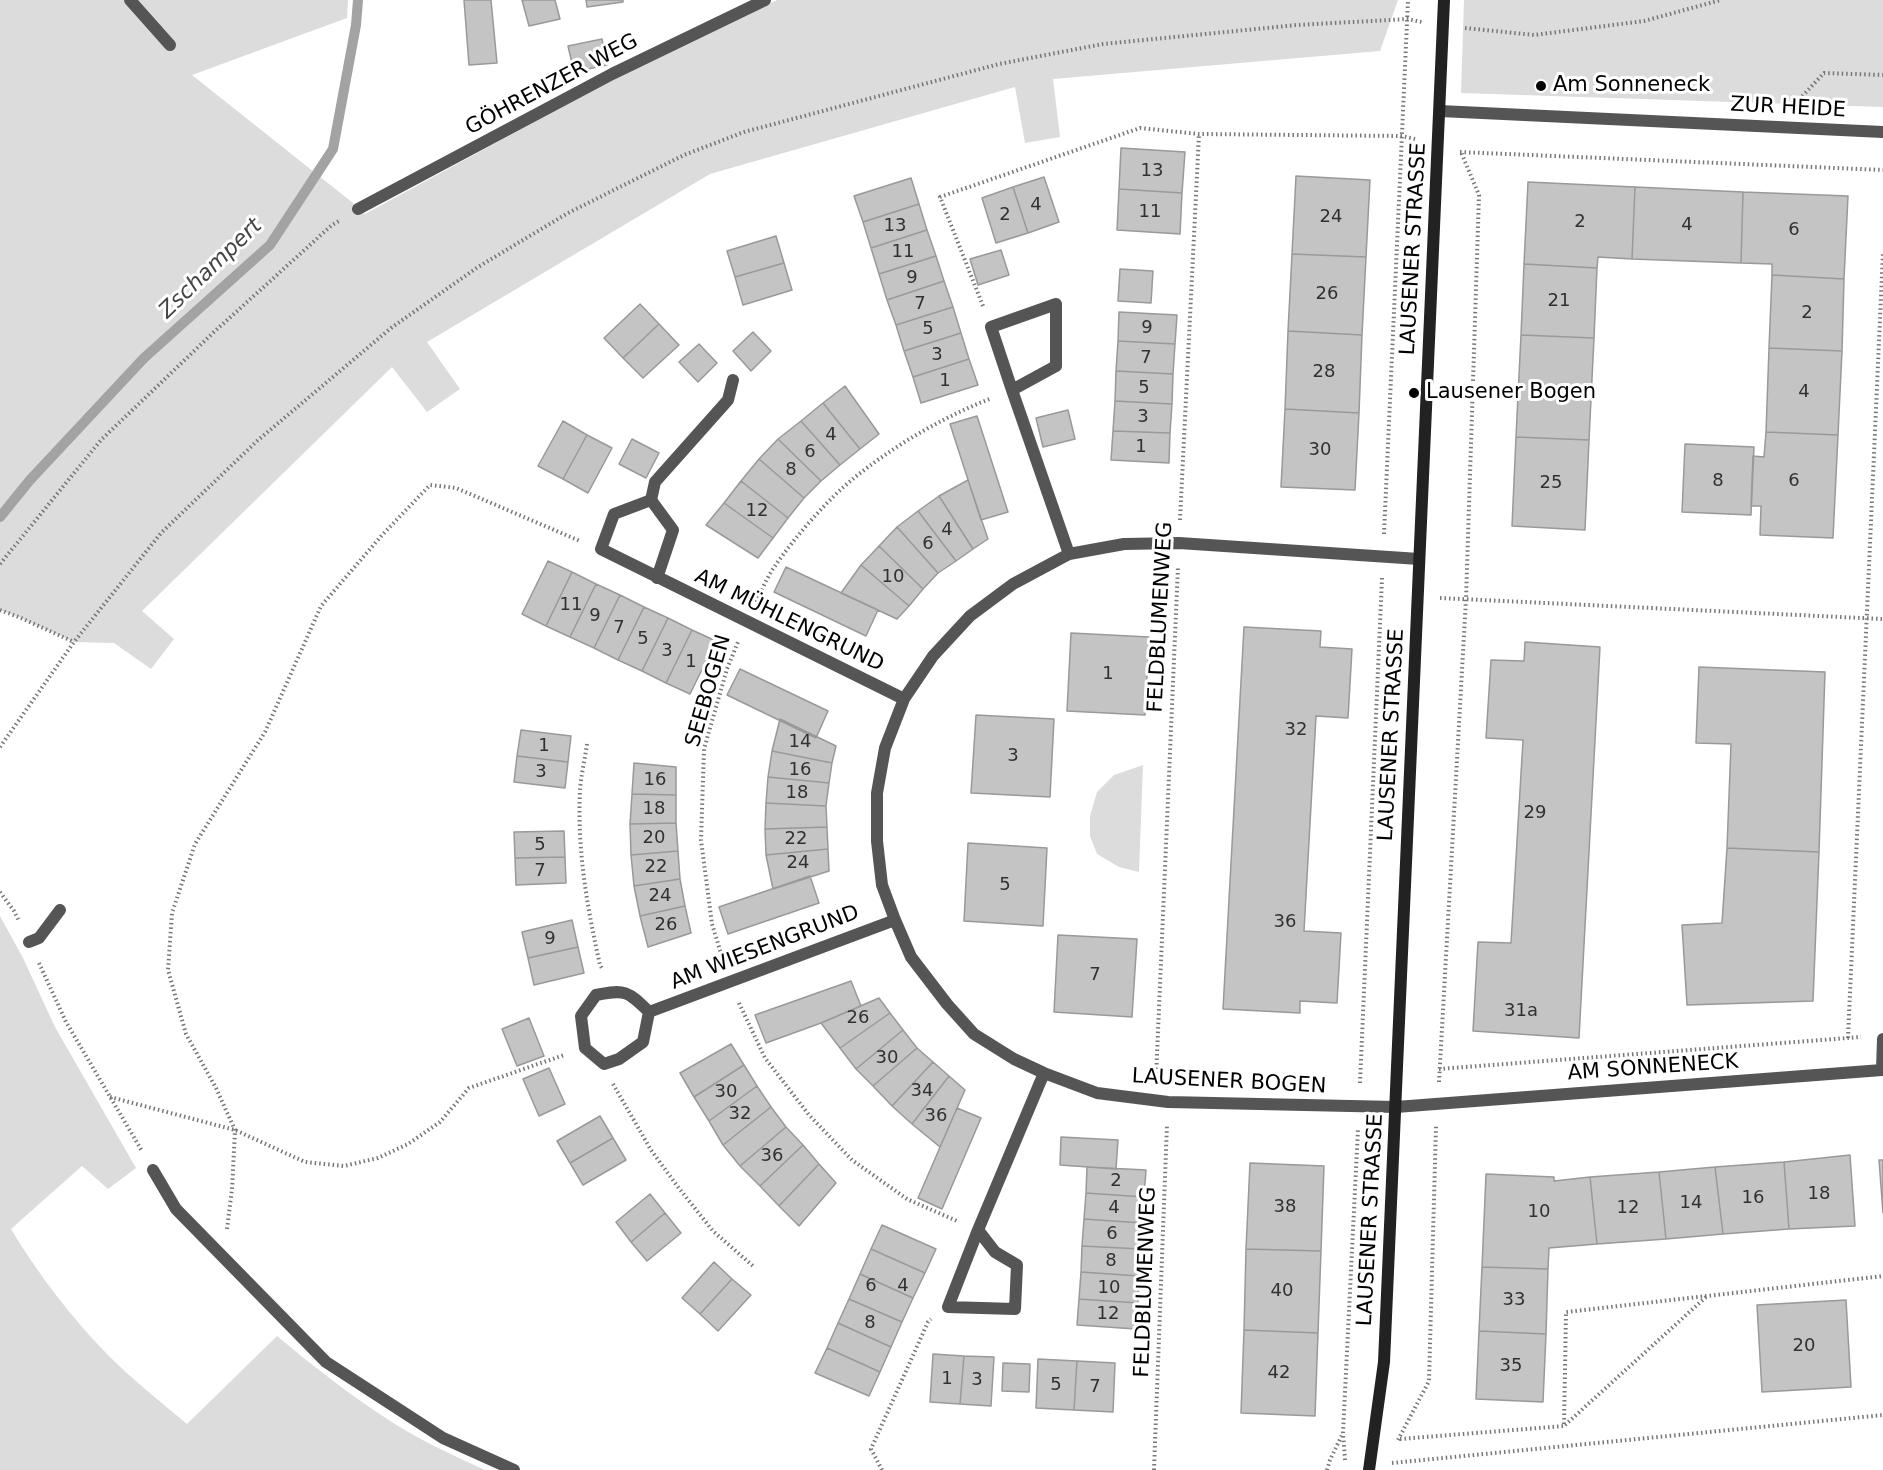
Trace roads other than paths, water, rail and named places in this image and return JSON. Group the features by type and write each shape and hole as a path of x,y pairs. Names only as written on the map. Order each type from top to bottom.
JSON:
{"main road":[{"name":"LAUSENER STRASSE","path":"1370,1467 1384,1362 1444,0"}],"street":[{"path":"130,0 170,45"},
{"name":"GÖHRENZER WEG","path":"358,209 612,74 765,0"},
{"name":"ZUR HEIDE","path":"1440,111 1883,132"},
{"path":"1012,390 1056,366 1056,304 991,327 1012,390 1069,554"},
{"path":"657,578 673,530 651,500 655,482 728,400 733,380"},
{"name":"AM MÜHLENGRUND","path":"651,500 614,513 601,549 904,699"},
{"name":"LAUSENER BOGEN","path":"1396,1107 1161,1102 1097,1093 1014,1059 974,1034 947,1004 911,957 882,885 877,841 877,793 885,748 904,699 933,656 970,616 1013,584 1069,554 1124,544 1179,543 1419,559"},
{"path":"29,942 39,938 60,910"},
{"name":"AM WIESENGRUND","path":"649,1012 895,920"},
{"path":"616,991 633,996 649,1012 643,1042 619,1059 604,1064 585,1048 581,1016 596,995 616,991"},
{"name":"AM SONNENECK","path":"1396,1107 1883,1073 1877,1038"},
{"path":"978,1230 995,1252 1017,1265 1015,1309 948,1306 978,1230 1044,1073"},
{"path":"153,1170 176,1209 326,1362 443,1438 514,1470"}],"waterway":[{"name":"Zschampert","path":"0,517 30,480 144,358 270,245 333,149 356,25 358,0"}],"place":[{"name":"Am Sonneneck","path":"1541,86"},
{"name":"Lausener Bogen","path":"1414,393"}]}
